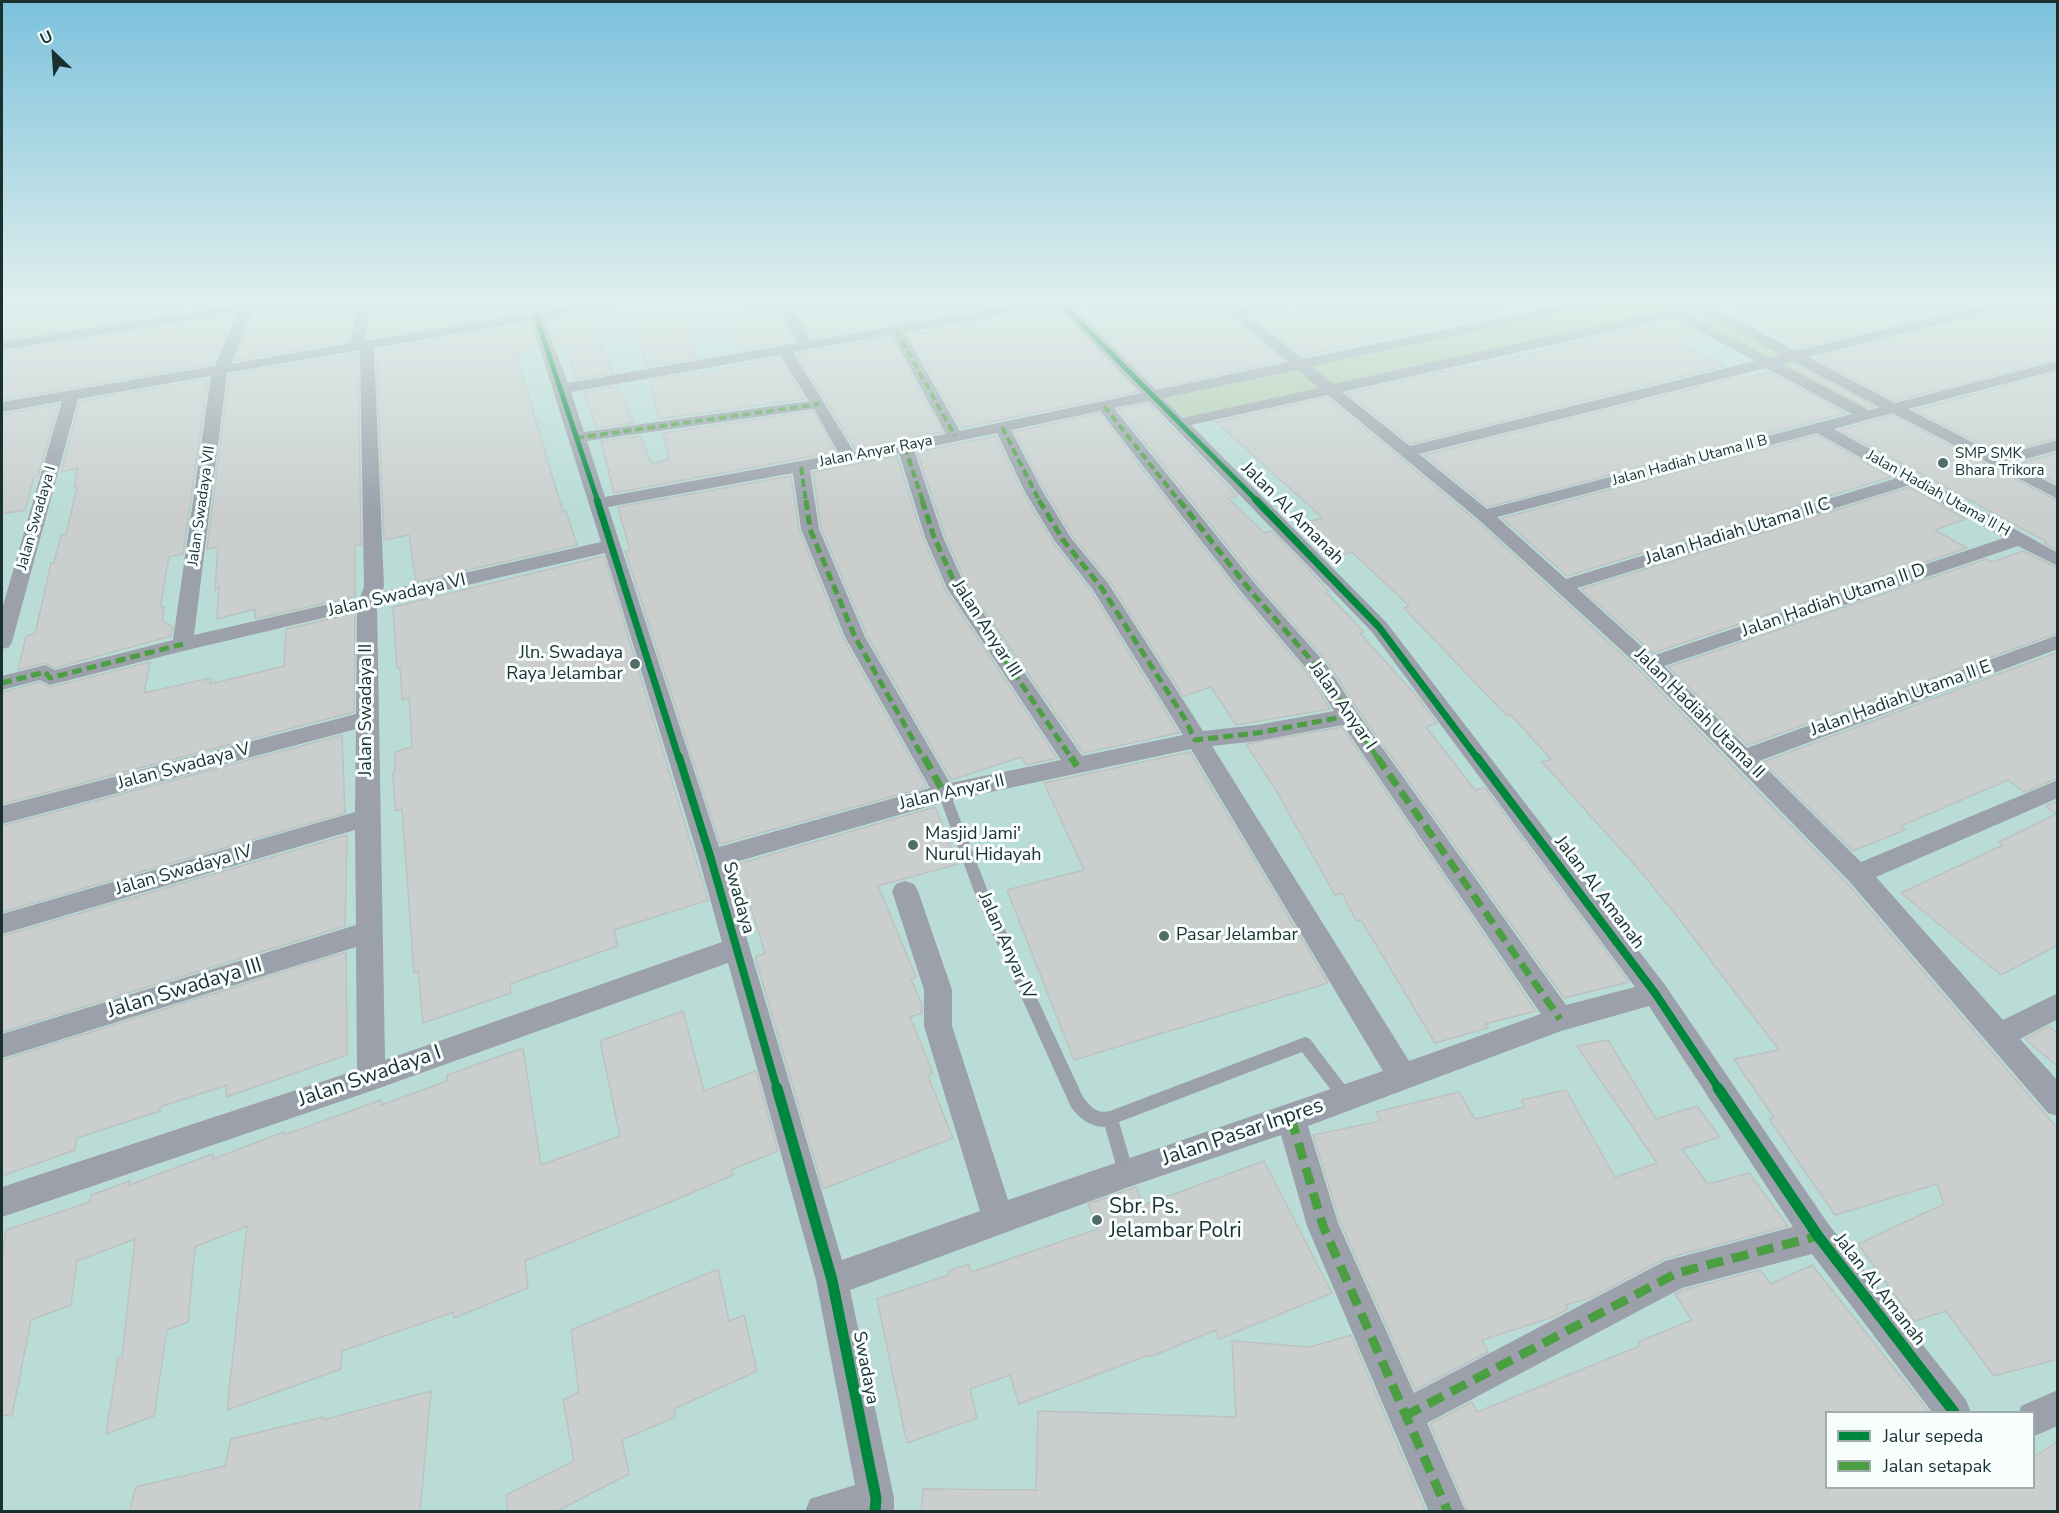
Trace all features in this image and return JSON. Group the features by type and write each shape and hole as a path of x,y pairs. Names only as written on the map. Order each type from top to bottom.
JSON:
{"street":[{"path":"2,406 201,372"},
{"name":"Jalan Swadaya VII","path":"183,644 220,372"},
{"name":"Jalan Swadaya II","path":"364,372 374,588 367,603 366,719 371,1078"},
{"name":"Swadaya","path":"554,372 562,389 711,859 832,1280 875,1505"},
{"path":"562,389 659,372"},
{"path":"798,372 849,458"},
{"path":"919,372 955,436"},
{"name":"Jalan Al Amanah","path":"1130,372 1379,627 1655,993 1818,1236 1952,1411"},
{"name":"Jalan Anyar Raya","path":"597,504 849,458 1273,372"},
{"name":"Jalan Hadiah Utama II","path":"1308,372 1484,515 1649,664 1858,874 2058,1103"},
{"path":"1181,423 1410,372"},
{"path":"1407,452 1733,372"},
{"path":"1784,372 1864,414"},
{"path":"1823,372 2058,494"},
{"name":"Jalan Hadiah Utama II B","path":"1484,515 1864,414 1896,409 2034,372"},
{"name":"Jalan Swadaya I","path":"2,642 72,394"},
{"path":"576,438 819,404"},
{"name":"Jalan Anyar I","path":"1104,406 1249,589 1319,669 1348,716 1560,1019"},
{"path":"1002,427 1034,492 1063,540 1101,587 1185,719 1195,740 1403,1077"},
{"name":"Jalan Hadiah Utama II H","path":"1819,427 2058,561"},
{"path":"1997,462 2058,445"},
{"name":"Jalan Anyar III","path":"905,447 934,537 957,588 1077,766"},
{"name":"Jalan Anyar IV","path":"801,467 810,528 855,637 944,792"},
{"name":"Jalan Hadiah Utama II C","path":"1563,586 1912,479"},
{"name":"Jalan Hadiah Utama II D","path":"1649,664 2020,539"},
{"name":"Jalan Swadaya VI","path":"2,683 45,672 50,678 183,644 610,546"},
{"name":"Jalan Hadiah Utama II E","path":"1744,758 2058,641"},
{"name":"Jalan Anyar II","path":"711,859 944,792 1195,740 1257,733 1348,716"},
{"name":"Jalan Swadaya V","path":"2,815 366,719"},
{"path":"1858,874 2058,788"},
{"name":"Jalan Swadaya IV","path":"2,924 367,819"},
{"path":"905,891 938,990 938,1026 998,1219"},
{"name":"Jalan Swadaya III","path":"2,1046 369,932"},
{"name":"Jalan Swadaya I","path":"2,1202 371,1078 737,948"},
{"name":"Jalan Pasar Inpres","path":"832,1280 1126,1173 1292,1118 1560,1019 1655,993"},
{"path":"1998,1036 2058,1005"},
{"path":"1292,1118 1323,1226 1448,1512"},
{"path":"1405,1416 1677,1273 1818,1236"},
{"path":"2035,1418 2058,1407"},
{"path":"823,1512 875,1505"}],"lane":[{"name":"Jalan Anyar IV","path":"944,792 983,897 1077,1102 1088,1116 1102,1120 1110,1118"},
{"path":"1126,1173 1110,1118 1305,1044 1346,1098"}],"green space":[{"path":"1279,372 1400,372 1186,419 1162,397"},
{"path":"1788,372 1820,372 1885,406 1858,409"}],"building":[{"path":"2,372 168,372 2,400"},
{"path":"249,372 358,372 361,545 355,545 355,596 255,619 255,609 217,619 219,587 215,590 218,547 207,549 229,375"},
{"path":"377,372 521,372 563,512 566,511 577,545 416,582 409,535 384,540"},
{"path":"574,372 613,373 577,379"},
{"path":"698,372 788,372 805,399 659,419 650,380"},
{"path":"808,372 910,372 943,432 855,449"},
{"path":"929,372 1117,372 1137,392 961,428"},
{"path":"1141,372 1234,372 1157,388"},
{"path":"1443,372 1702,372 1411,444 1347,393"},
{"path":"1769,372 1846,413 1488,507 1424,455 1742,376 1746,378"},
{"path":"1801,372 1808,372 1874,406 1868,408"},
{"path":"1840,372 2009,372 1895,401"},
{"path":"2058,372 2058,438 1999,454 1914,410"},
{"path":"208,379 183,554 169,557 160,608 164,607 162,621 173,627 171,636 55,668 44,663 18,670 26,636 35,634 51,563 54,563 61,535 66,534 77,487 74,487 78,468 61,472 80,401"},
{"path":"618,386 634,423 597,428 583,392"},
{"path":"1327,397 1477,521 1640,671 1847,883 2058,1129 2058,1359 1994,1376 1946,1311 1914,1321 1858,1244 1944,1204 1937,1184 1835,1215 1769,1119 1774,1118 1734,1059 1779,1050 1680,920 1642,873 1542,762 1551,759 1511,715 1507,716 1404,608 1409,606 1352,552 1327,559 1294,525 1323,518 1216,422"},
{"path":"1148,403 1237,496 1228,498 1264,533 1272,531 1364,632 1360,633 1418,698 1437,723 1426,727 1475,790 1485,788 1629,982 1564,998 1358,710 1328,663 1258,584 1118,409"},
{"path":"59,404 38,476 34,477 25,510 2,514 2,414"},
{"path":"813,411 836,452 614,493 601,441 640,436 652,464 669,459 663,433"},
{"path":"1099,413 1240,594 1309,675 1330,709 1236,725 1211,687 1183,696 1110,582 1073,537 1045,491 1014,432"},
{"name":"SMP SMK Bhara Trikora","path":"1892,415 2058,501 2058,550 1840,430"},
{"path":"1817,435 1891,477 1567,576 1502,518"},
{"path":"996,436 1023,493 1052,541 1091,591 1179,733 1083,753 968,587 945,536 917,452"},
{"path":"2058,452 2058,484 2018,464"},
{"path":"897,456 923,538 945,589 1057,758 1026,765 1021,757 951,780 867,636 821,528 813,472"},
{"path":"791,476 799,530 843,638 927,787 720,844 625,551 630,550 618,507"},
{"path":"1910,487 1966,519 1935,530 1967,548 1653,653 1581,589"},
{"path":"2023,551 2058,568 2058,633 1748,745 1668,667 1986,559 1992,562"},
{"path":"604,556 708,900 614,930 618,946 510,984 511,993 423,1023 418,971 414,973 402,809 395,811 393,772 395,771 395,752 412,747 409,698 402,700 400,667 397,668 393,607"},
{"path":"355,613 354,712 2,804 3,692 40,682 51,687 150,662 144,693 211,678 210,684 284,666 286,629"},
{"path":"2058,652 2058,778 2024,792 2008,780 1901,826 1905,830 1853,851 1763,762"},
{"path":"1342,727 1536,1011 1485,1024 1488,1028 1435,1043 1361,920 1356,921 1342,893 1335,895 1274,787 1246,744"},
{"path":"342,735 345,813 2,912 2,826"},
{"name":"Pasar Jelambar","path":"1190,752 1328,983 1074,1060 1007,890 1084,870 1044,783"},
{"path":"2058,801 2058,945 2001,975 1901,893 2003,845 1999,842 2056,814 2045,806"},
{"path":"935,807 958,864 878,886 916,977 911,979 922,1005 922,1013 910,1017 933,1073 928,1076 953,1138 823,1189 755,957 765,953 745,888 735,891 728,867"},
{"path":"347,835 345,926 2,1032 2,936"},
{"path":"346,952 347,1055 226,1097 227,1085 160,1107 160,1111 77,1138 75,1150 2,1176 2,1060"},
{"path":"683,1011 704,1091 756,1071 778,1151 731,1170 733,1175 687,1195 525,1261 528,1288 454,1318 454,1312 342,1351 341,1369 227,1410 247,1226 195,1247 188,1322 167,1330 154,1416 106,1434 118,1358 122,1357 135,1239 77,1261 71,1305 31,1320 12,1416 2,1415 2,1256 6,1230 90,1202 91,1195 130,1181 129,1185 213,1154 213,1159 284,1132 284,1135 381,1100 381,1105 447,1081 447,1075 523,1048 541,1165 620,1136 600,1041"},
{"path":"2049,1026 2058,1034 2058,1067 2025,1039"},
{"path":"1608,1040 1656,1119 1697,1106 1720,1137 1682,1149 1708,1184 1749,1173 1788,1226 1664,1259 1590,1298 1565,1305 1568,1309 1553,1317 1482,1340 1488,1352 1415,1390 1340,1222 1313,1135 1381,1121 1376,1112 1459,1092 1475,1119 1525,1107 1521,1100 1566,1090 1615,1177 1657,1163 1577,1046"},
{"path":"1264,1161 1332,1293 1219,1339 1216,1330 1150,1357 1149,1355 1019,1404 1010,1375 970,1389 977,1418 907,1443 877,1299 949,1275 948,1271 969,1264 971,1272 1098,1229 1088,1204 1127,1190 1136,1187 1144,1205"},
{"path":"1812,1265 1928,1411 1825,1411 1825,1489 2035,1489 2035,1456 2058,1441 2058,1512 1468,1512 1430,1424 1472,1402 1477,1412 1640,1346 1638,1342 1692,1320 1675,1294 1683,1290 1760,1270 1771,1284"},
{"path":"718,1269 729,1321 744,1315 757,1371 674,1409 675,1417 622,1440 629,1474 555,1512 508,1512 506,1495 574,1461 563,1400 579,1392 571,1330"},
{"path":"1351,1335 1426,1512 921,1512 923,1489 1036,1490 1038,1411 1236,1417 1232,1341 1310,1347"},
{"path":"431,1391 420,1512 129,1512 136,1487 225,1466 231,1439 323,1417 323,1420"}],"marked path":[{"path":"919,372 955,436"},
{"path":"576,438 819,404"},
{"path":"1104,406 1249,589 1319,669 1348,716 1560,1019"},
{"path":"1002,427 1034,492 1063,540 1101,587 1185,719 1195,740 1257,733 1348,716"},
{"path":"905,447 934,537 957,588 1077,766"},
{"path":"801,467 810,529 855,637 944,793"},
{"path":"2,683 45,672 50,678 183,644"},
{"path":"1291,1118 1323,1226 1448,1512"},
{"path":"1405,1416 1677,1273 1818,1236"}],"cycle path":[{"path":"556,372 711,859 832,1280 876,1498 875,1512"},
{"path":"1129,372 1379,627 1655,993 1818,1236 1953,1411"}],"place":[{"name":"SMP SMK Bhara Trikora","path":"1943,463"},
{"name":"Jln. Swadaya Raya Jelambar","path":"635,664"},
{"name":"Masjid Jami' Nurul Hidayah","path":"913,845"},
{"name":"Pasar Jelambar","path":"1164,936"},
{"name":"Sbr. Ps. Jelambar Polri","path":"1097,1220"}]}
